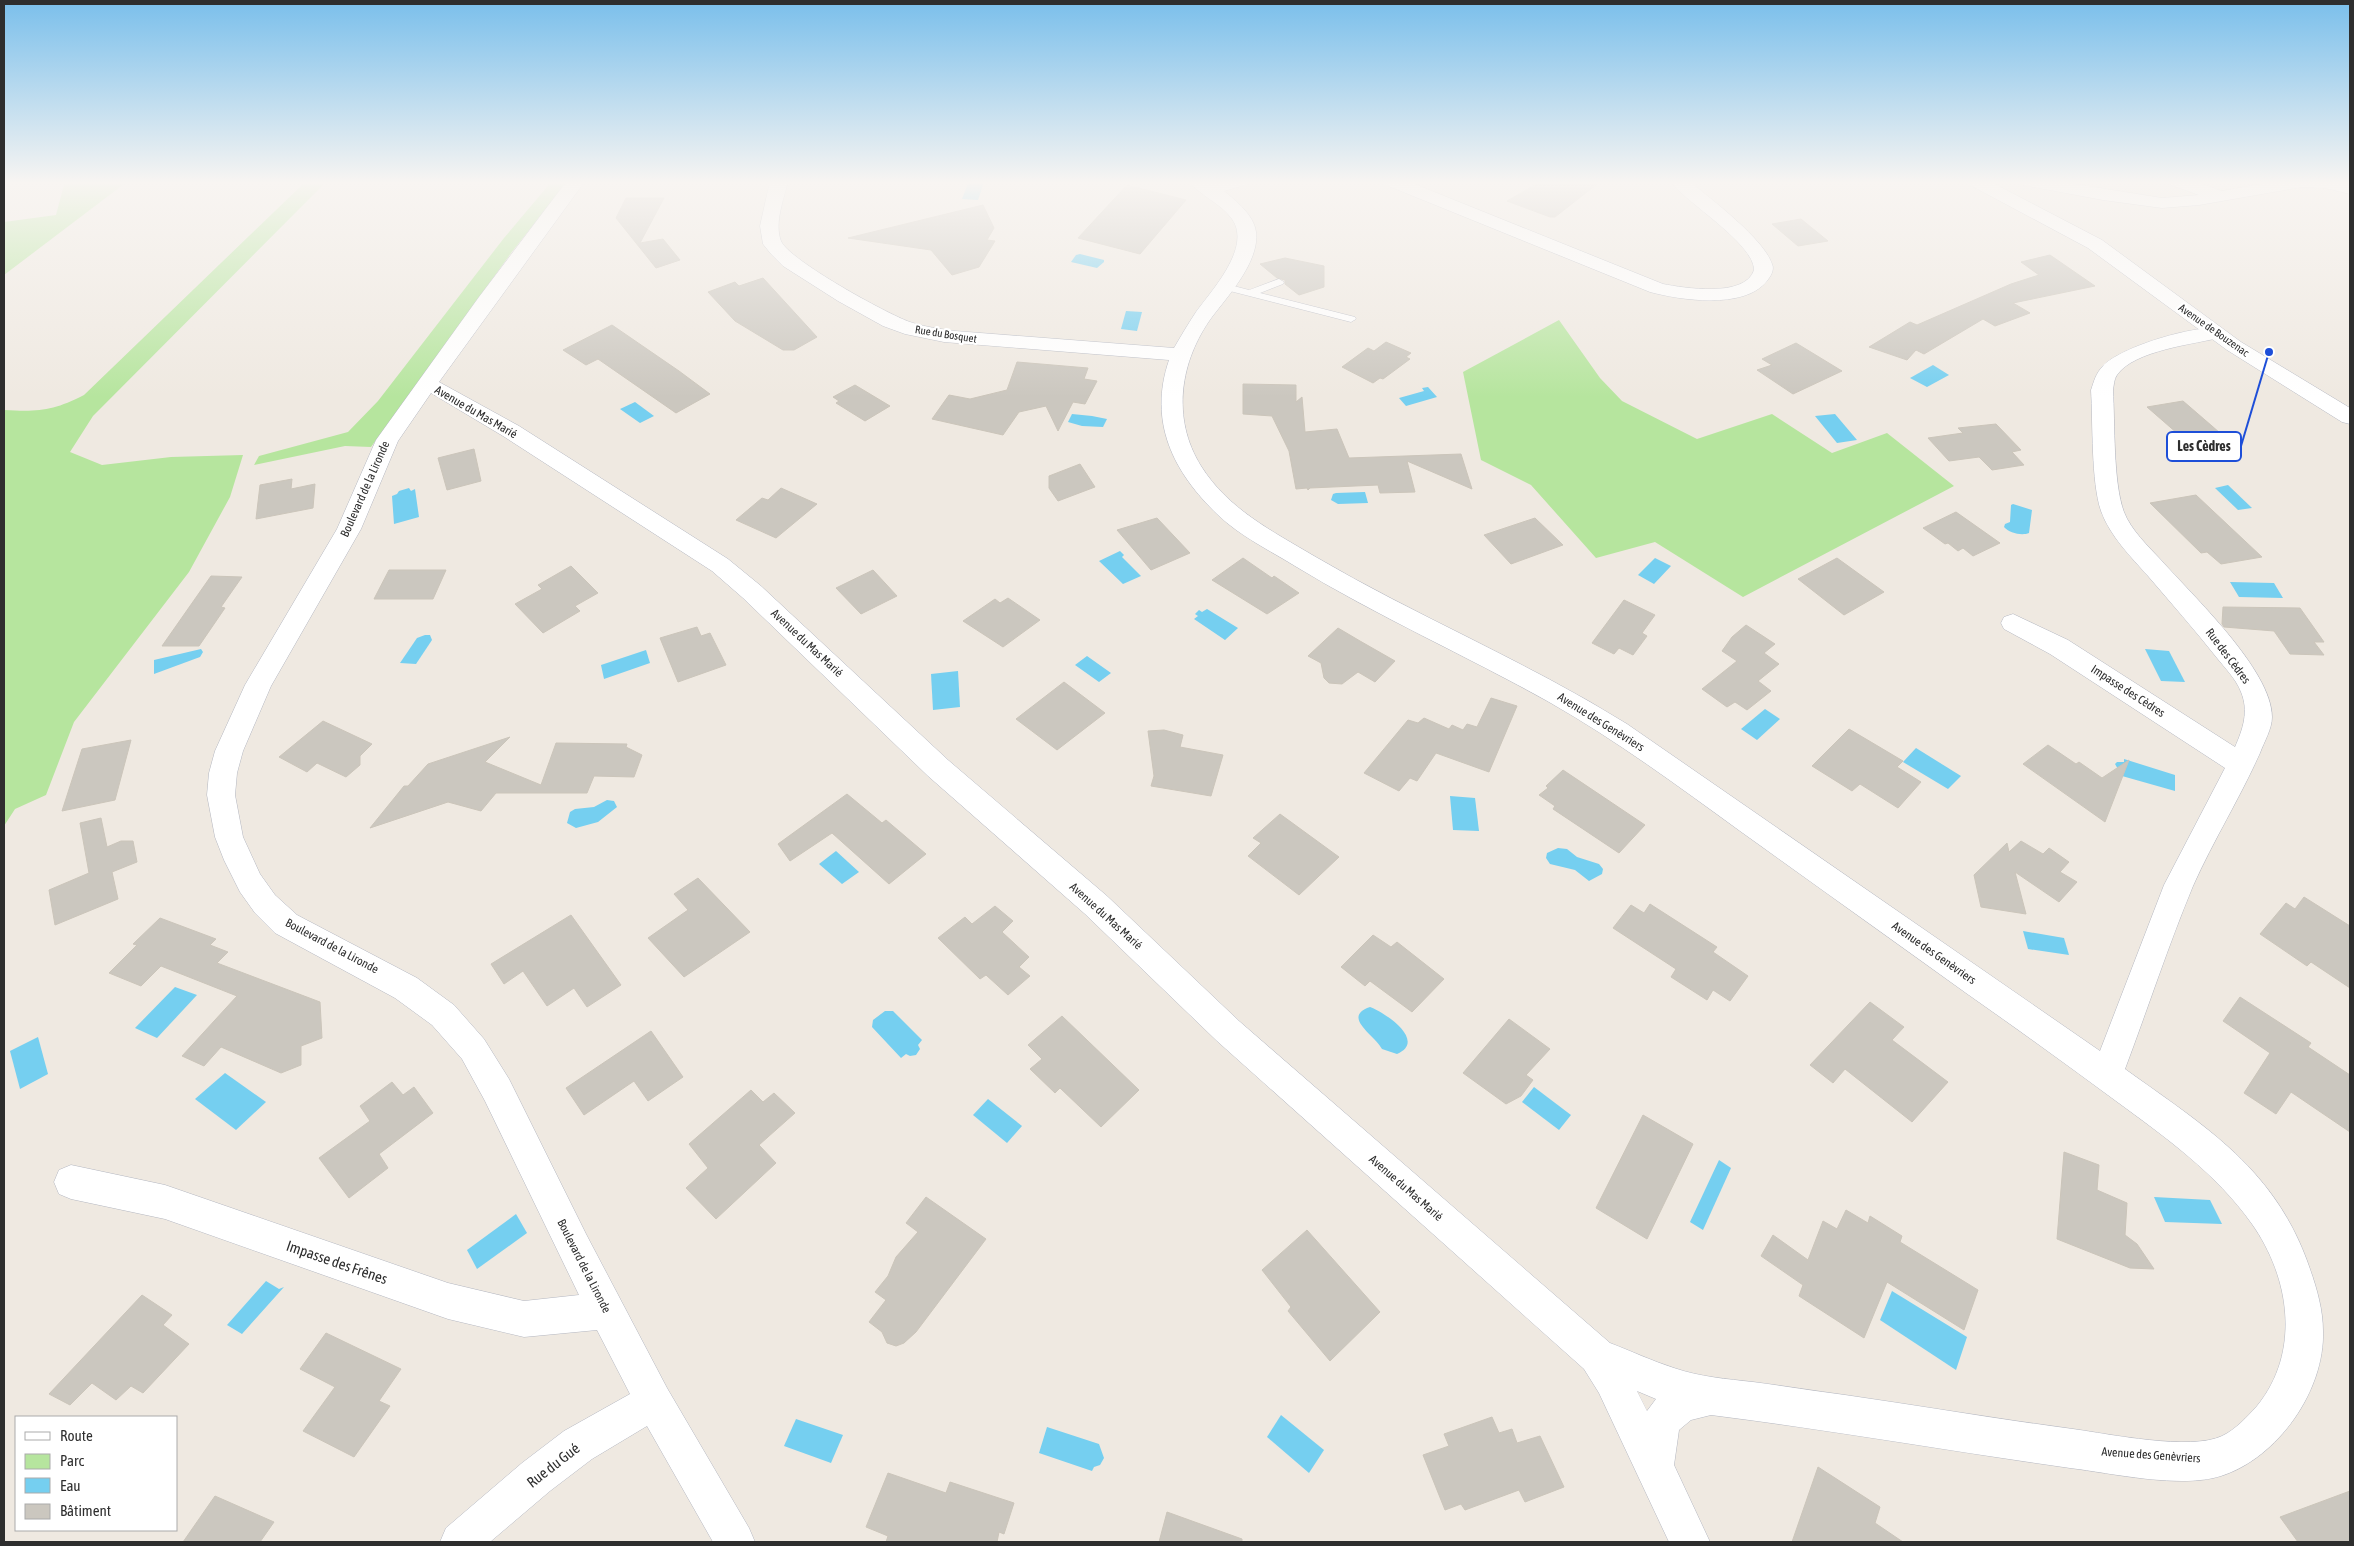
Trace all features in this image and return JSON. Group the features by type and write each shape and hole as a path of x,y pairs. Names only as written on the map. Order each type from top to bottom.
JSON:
{"street":[{"name":"Boulevard de la Lironde","path":"523,253 387,440 349,529 254,693 229,751 222,773 221,795 224,816 238,860 250,883 274,914 286,924 406,988 443,1015 473,1049 497,1090 573,1247 654,1401 735,1542"},
{"name":"Rue du Bosquet","path":"780,253 833,289 902,326 929,334 992,341 1180,355"},
{"name":"Avenue des Genèvriers","path":"1243,253 1237,290 1198,325 1180,355 1170,389 1170,402 1176,437 1184,456 1204,486 1234,517 1352,590 1543,687 1633,741 2107,1075 2183,1131 2238,1178 2268,1214 2287,1253 2303,1310 2305,1347 2294,1380 2277,1414 2237,1449 2220,1457 2196,1461 2119,1454 2017,1441 1711,1396 1676,1388 1597,1356"},
{"path":"1571,253 1657,288 1691,294 1725,295 1737,292 1757,281 1763,274 1764,267 1757,253"},
{"name":"Avenue de Bouzenac","path":"2108,253 2216,333 2350,417"},
{"name":"Rue des Cèdres","path":"2144,350 2151,342 2175,324 2191,316"},
{"name":"Rue des Cèdres","path":"2107,1075 2179,885 2241,764 2257,728 2259,716 2255,694 2246,678 2212,634 2123,531 2113,512 2108,492 2102,404 2105,378 2111,369 2121,361 2144,350 2185,338 2216,333"},
{"name":"Avenue du Mas Marié","path":"425,386 437,388 467,408 511,431 720,565 752,592 938,768 1096,905 1228,1031 1597,1356 1612,1380 1690,1542"},
{"name":"Impasse des Cèdres","path":"2013,623 2059,647 2241,764"},
{"name":"Impasse des Frênes","path":"71,1182 165,1202 448,1301 477,1308 524,1319 607,1311"},
{"name":"Avenue des Genèvriers","path":"1654,1466 1656,1437 1666,1415 1675,1406 1687,1401 1711,1396"},
{"name":"Rue du Gué","path":"460,1542 536,1477 578,1445 654,1401"}],"lane":[{"path":"1237,290 1279,282"},
{"path":"1237,290 1351,319"}],"green space":[{"path":"4,253 33,253 4,275"},
{"path":"231,253 255,253 93,416 70,452 102,465 171,457 243,455 230,497 189,572 74,722 46,795 15,809 4,826 4,410 26,411 45,409 84,395"},
{"path":"492,253 511,253 371,447 345,446 254,465 259,456 348,432 378,401"},
{"path":"1559,320 1600,378 1622,401 1697,439 1772,414 1832,453 1887,433 1954,486 1743,597 1655,542 1596,558 1531,485 1481,460 1463,372"}],"water":[{"path":"1080,254 1104,260 1104,262 1097,268 1071,262 1076,255"},
{"path":"1126,311 1142,312 1137,331 1121,329"},
{"path":"1933,365 1949,375 1927,387 1910,378"},
{"path":"1428,387 1437,397 1406,406 1399,398 1424,391 1422,388"},
{"path":"635,402 654,416 640,423 620,409"},
{"path":"1072,414 1107,419 1103,427 1082,426 1068,422"},
{"path":"1835,414 1857,440 1837,443 1815,416"},
{"path":"2228,485 2252,508 2238,510 2215,488"},
{"path":"409,488 411,491 415,489 419,517 394,524 392,496 399,491"},
{"path":"1365,492 1368,503 1338,504 1331,500 1333,494 1336,493"},
{"path":"2011,505 2032,510 2029,533 2016,533 2004,527 2005,524 2010,522"},
{"path":"1120,551 1124,555 1122,557 1141,576 1123,584 1099,561"},
{"path":"1655,558 1671,566 1654,584 1638,575"},
{"path":"2230,582 2274,583 2283,598 2239,597"},
{"path":"1207,609 1238,628 1225,640 1194,619 1198,616 1195,614 1199,610 1202,612"},
{"path":"430,635 432,640 416,664 400,663 417,638"},
{"path":"201,649 203,652 200,657 154,674 154,660"},
{"path":"2145,649 2169,651 2185,682 2161,681"},
{"path":"646,650 650,663 604,679 601,665"},
{"path":"1087,656 1111,673 1099,682 1075,665"},
{"path":"958,671 960,707 933,710 931,674"},
{"path":"1765,709 1780,719 1757,740 1741,729"},
{"path":"1916,748 1961,776 1948,789 1903,762"},
{"path":"2124,759 2175,775 2175,791 2122,776 2115,764 2117,762 2124,762"},
{"path":"1450,796 1475,798 1479,831 1453,830"},
{"path":"607,800 614,801 617,807 598,822 576,828 567,823 570,812 575,809 594,807"},
{"path":"1558,848 1567,849 1577,857 1599,864 1603,869 1602,874 1589,881 1575,870 1550,864 1546,858 1547,853"},
{"path":"836,851 859,872 842,884 819,864"},
{"path":"2023,931 2064,938 2069,955 2028,949"},
{"path":"175,987 197,995 157,1038 135,1028"},
{"path":"1370,1007 1393,1021 1406,1035 1408,1042 1405,1048 1397,1054 1382,1049 1359,1021 1362,1011"},
{"path":"885,1011 893,1011 922,1040 918,1045 920,1049 916,1055 910,1056 906,1054 901,1058 872,1027 873,1020"},
{"path":"38,1037 48,1074 20,1089 10,1051"},
{"path":"225,1073 266,1102 236,1130 195,1099"},
{"path":"1534,1087 1571,1115 1559,1130 1522,1102"},
{"path":"988,1099 1022,1126 1007,1143 973,1115"},
{"path":"1719,1160 1731,1168 1703,1230 1690,1222"},
{"path":"2154,1197 2210,1200 2222,1224 2165,1222"},
{"path":"516,1214 527,1233 477,1269 467,1250"},
{"path":"266,1281 279,1289 284,1287 242,1334 227,1325"},
{"path":"1892,1291 1967,1337 1956,1370 1880,1320"},
{"path":"1281,1415 1324,1450 1309,1473 1267,1437"},
{"path":"796,1419 843,1435 831,1463 784,1446"},
{"path":"1047,1427 1099,1444 1104,1458 1100,1465 1094,1467 1092,1471 1039,1453"}],"building":[{"path":"644,253 674,253 680,260 656,268"},
{"path":"934,253 988,253 979,267 952,275"},
{"path":"2050,255 2095,286 2013,303 2030,313 1995,326 1983,319 1924,354 1916,350 1907,360 1869,347 1910,322 1917,325 2011,284 2039,275 2021,262"},
{"path":"1285,258 1324,266 1324,287 1299,295 1285,284 1285,280 1277,278 1260,264"},
{"path":"763,278 817,337 794,350 783,350 735,321 708,292 735,282 739,286"},
{"path":"612,325 710,394 676,413 598,359 586,365 563,350"},
{"path":"1386,342 1411,353 1406,357 1410,359 1383,379 1380,378 1373,383 1342,367 1368,348 1374,351"},
{"path":"1796,343 1842,371 1793,394 1757,370 1772,365 1762,359"},
{"path":"1017,362 1088,368 1084,379 1097,381 1085,404 1073,402 1058,431 1046,406 1019,412 1003,435 932,419 949,395 970,399 1007,390"},
{"path":"1243,384 1296,385 1296,402 1302,397 1305,432 1337,429 1349,458 1461,454 1472,489 1407,461 1415,492 1380,493 1378,485 1310,488 1308,490 1307,488 1296,489 1289,451 1272,416 1243,414"},
{"path":"855,385 890,406 865,421 836,403 839,401 833,397"},
{"path":"2183,401 2237,448 2201,454 2147,407"},
{"path":"1996,424 2021,450 2012,452 2024,465 1992,470 1979,457 1949,461 1928,438 1963,433 1958,428"},
{"path":"474,449 481,481 447,490 438,458"},
{"path":"1080,464 1095,487 1058,501 1049,488 1049,476"},
{"path":"292,479 291,489 315,484 313,508 256,519 260,485"},
{"path":"781,488 817,504 776,538 736,520 762,498 768,500"},
{"path":"2196,495 2262,557 2221,564 2207,552 2201,553 2150,503"},
{"path":"1956,512 2000,543 1973,556 1963,548 1958,551 1948,543 1945,544 1923,528"},
{"path":"1157,518 1190,553 1151,570 1117,530"},
{"path":"1535,518 1563,545 1511,564 1484,535"},
{"path":"1243,558 1272,578 1274,576 1299,593 1267,614 1212,580"},
{"path":"1837,558 1884,592 1844,615 1798,579"},
{"path":"571,566 598,593 575,606 580,611 543,633 515,604 542,589 538,585"},
{"path":"389,570 446,570 433,599 374,599"},
{"path":"873,570 897,596 861,614 836,588"},
{"path":"211,576 242,577 221,607 225,608 199,646 162,646"},
{"path":"1008,598 1040,620 1003,647 963,621 995,599 1000,603"},
{"path":"1624,600 1655,615 1642,633 1647,636 1633,655 1619,648 1614,654 1592,643"},
{"path":"2223,607 2300,608 2324,642 2314,642 2324,655 2290,654 2274,631 2224,627 2222,624"},
{"path":"1746,625 1775,644 1764,653 1779,664 1758,681 1771,691 1747,710 1735,702 1727,707 1702,689 1737,661 1722,651 1732,637"},
{"path":"697,627 701,636 710,633 726,665 678,682 660,638"},
{"path":"1338,628 1395,661 1375,682 1358,672 1342,684 1329,683 1324,678 1321,663 1308,656"},
{"path":"1064,682 1105,713 1057,750 1016,719"},
{"path":"1491,698 1517,706 1489,772 1436,753 1417,781 1410,778 1399,791 1364,773 1408,720 1418,723 1424,718 1449,729 1452,725 1463,730 1467,724 1477,727"},
{"path":"323,721 372,744 360,756 360,765 346,777 317,763 307,772 279,757"},
{"path":"1849,729 1903,761 1897,767 1921,782 1898,808 1860,784 1852,791 1812,766"},
{"path":"1164,730 1183,735 1180,747 1223,755 1211,796 1151,786 1154,776 1148,731"},
{"path":"510,737 485,762 541,785 556,743 627,744 626,747 642,755 634,777 594,776 587,793 496,793 481,811 448,802 370,828 404,786 408,786 428,764"},
{"path":"131,740 115,800 62,811 82,749"},
{"path":"2048,745 2076,764 2079,762 2102,778 2129,760 2105,822 2023,764"},
{"path":"1563,770 1645,825 1619,853 1553,809 1555,806 1539,795 1548,788 1546,786"},
{"path":"847,794 882,823 886,820 926,854 889,884 832,833 790,861 778,844"},
{"path":"1280,814 1339,857 1299,895 1248,856 1261,843 1253,838"},
{"path":"101,818 107,847 121,841 133,841 137,862 112,872 118,899 55,925 49,890 89,873 80,823"},
{"path":"2021,841 2043,854 2049,848 2069,862 2060,872 2077,882 2059,902 2015,872 2026,914 1981,907 1974,875 2007,843 2009,852"},
{"path":"698,878 750,932 684,977 648,938 688,910 674,894"},
{"path":"2304,897 2350,926 2350,988 2311,962 2307,966 2260,934 2286,903 2295,909"},
{"path":"1650,904 1717,947 1713,952 1748,976 1730,1001 1713,990 1707,1000 1671,977 1676,969 1613,928 1631,905 1644,913"},
{"path":"995,906 1013,921 1002,932 1029,957 1019,967 1030,976 1008,995 986,975 980,979 938,938 965,917 972,924"},
{"path":"571,915 621,985 587,1007 574,988 547,1006 523,971 504,984 491,964"},
{"path":"160,918 216,939 210,945 228,952 217,963 320,1002 322,1038 301,1046 301,1065 281,1073 221,1047 204,1066 182,1056 237,996 161,966 141,986 109,973 137,945 133,944"},
{"path":"1373,935 1391,947 1397,942 1444,979 1412,1012 1370,981 1365,986 1341,967"},
{"path":"2240,997 2311,1043 2308,1047 2350,1075 2350,1132 2291,1092 2276,1114 2244,1093 2270,1053 2223,1021"},
{"path":"1870,1002 1904,1027 1892,1040 1948,1082 1912,1122 1845,1069 1833,1083 1810,1065"},
{"path":"1062,1016 1139,1090 1101,1127 1060,1088 1055,1093 1030,1069 1042,1059 1028,1045"},
{"path":"1509,1019 1550,1049 1526,1075 1533,1080 1521,1096 1506,1104 1463,1073"},
{"path":"651,1031 683,1077 648,1101 634,1081 584,1115 566,1088"},
{"path":"392,1082 403,1095 414,1087 433,1113 379,1154 388,1168 349,1198 319,1158 370,1121 360,1106"},
{"path":"751,1090 763,1102 774,1093 795,1113 759,1145 776,1163 716,1219 686,1188 708,1168 689,1144"},
{"path":"1643,1115 1693,1144 1647,1239 1596,1208"},
{"path":"2064,1152 2099,1165 2097,1190 2127,1203 2125,1235 2137,1244 2154,1269 2130,1268 2057,1239"},
{"path":"926,1197 986,1239 916,1332 904,1343 896,1346 887,1343 882,1332 869,1322 886,1300 875,1292 888,1276 896,1257 918,1232 906,1223"},
{"path":"1846,1210 1868,1223 1870,1216 1902,1236 1900,1242 1978,1290 1964,1330 1887,1282 1864,1338 1799,1296 1803,1285 1761,1256 1773,1235 1808,1260 1823,1221 1837,1229"},
{"path":"1307,1230 1380,1312 1330,1361 1288,1311 1291,1307 1262,1270"},
{"path":"142,1295 172,1315 163,1325 189,1344 143,1393 131,1386 116,1400 92,1383 70,1405 49,1394"},
{"path":"326,1333 401,1369 379,1401 390,1406 354,1457 303,1431 335,1387 300,1369"},
{"path":"1492,1417 1499,1433 1512,1429 1517,1443 1540,1436 1564,1487 1525,1502 1519,1490 1465,1510 1461,1504 1445,1510 1423,1455 1449,1446 1444,1434"},
{"path":"1818,1467 1880,1507 1875,1523 1903,1542 1792,1542"},
{"path":"888,1473 946,1493 950,1482 1014,1503 1004,1534 999,1532 997,1542 886,1542 888,1536 866,1527"},
{"path":"2350,1491 2350,1542 2298,1542 2280,1517"},
{"path":"215,1496 274,1522 260,1542 183,1542"},
{"path":"1167,1512 1242,1539 1242,1542 1159,1542"}],"place":[{"name":"Les Cèdres","path":"2269,352"}]}
